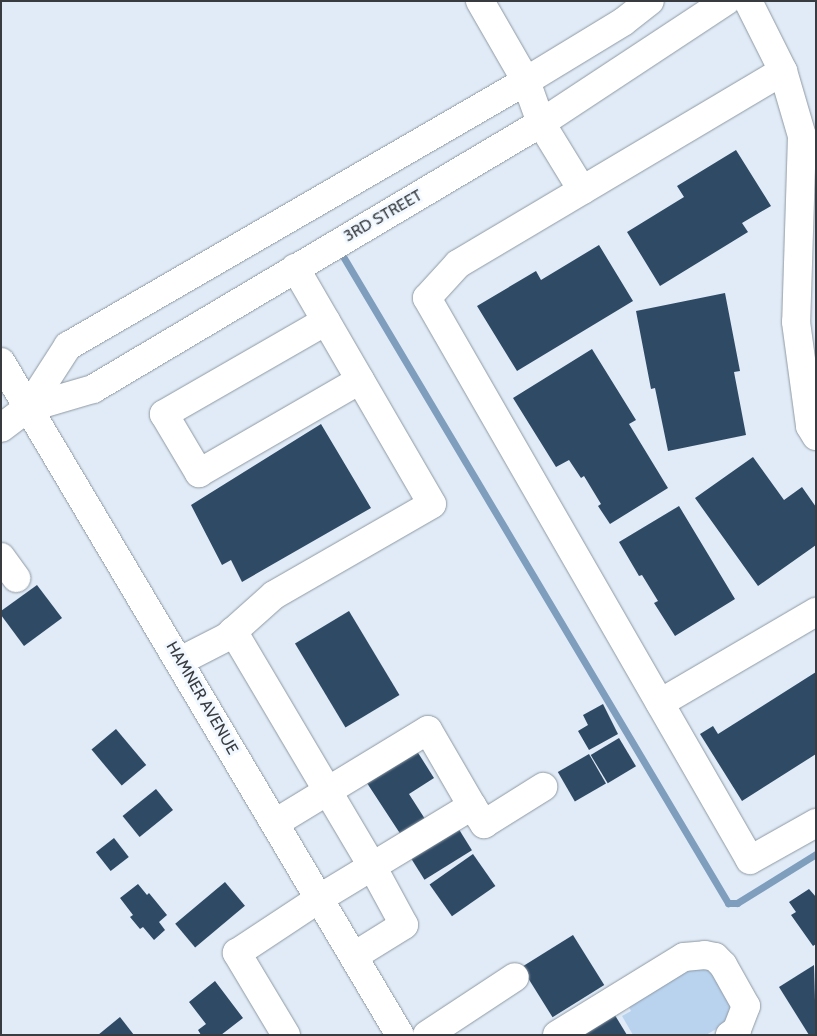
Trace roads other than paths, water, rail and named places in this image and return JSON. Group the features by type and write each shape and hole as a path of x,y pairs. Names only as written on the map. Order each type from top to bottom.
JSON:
{"street":[{"path":"480,1 526,81 541,123 582,190"},
{"name":"3RD STREET","path":"28,408 68,346 526,81 623,22 650,1"},
{"name":"3RD STREET","path":"1,428 28,408 93,389 541,123 726,1"},
{"path":"748,1 783,71 802,136 796,322 810,426 816,436"},
{"path":"783,71 458,264 427,298 750,860 816,822"},
{"path":"180,661 233,631 274,595 432,504 295,268"},
{"path":"326,321 164,414 199,473 360,380"},
{"name":"HAMNER AVENUE","path":"1,362 400,1035"},
{"path":"660,703 816,612"},
{"path":"233,631 372,866 404,925 354,956"},
{"path":"275,823 428,730 484,824 543,787"},
{"path":"286,1035 237,953 320,898 472,806"},
{"path":"556,1035 684,957 705,955 715,958 723,965 746,1006 737,1030 730,1035"},
{"path":"428,1035 515,977"}],"waterway":[{"path":"344,258 728,903 737,903 816,854"}]}
